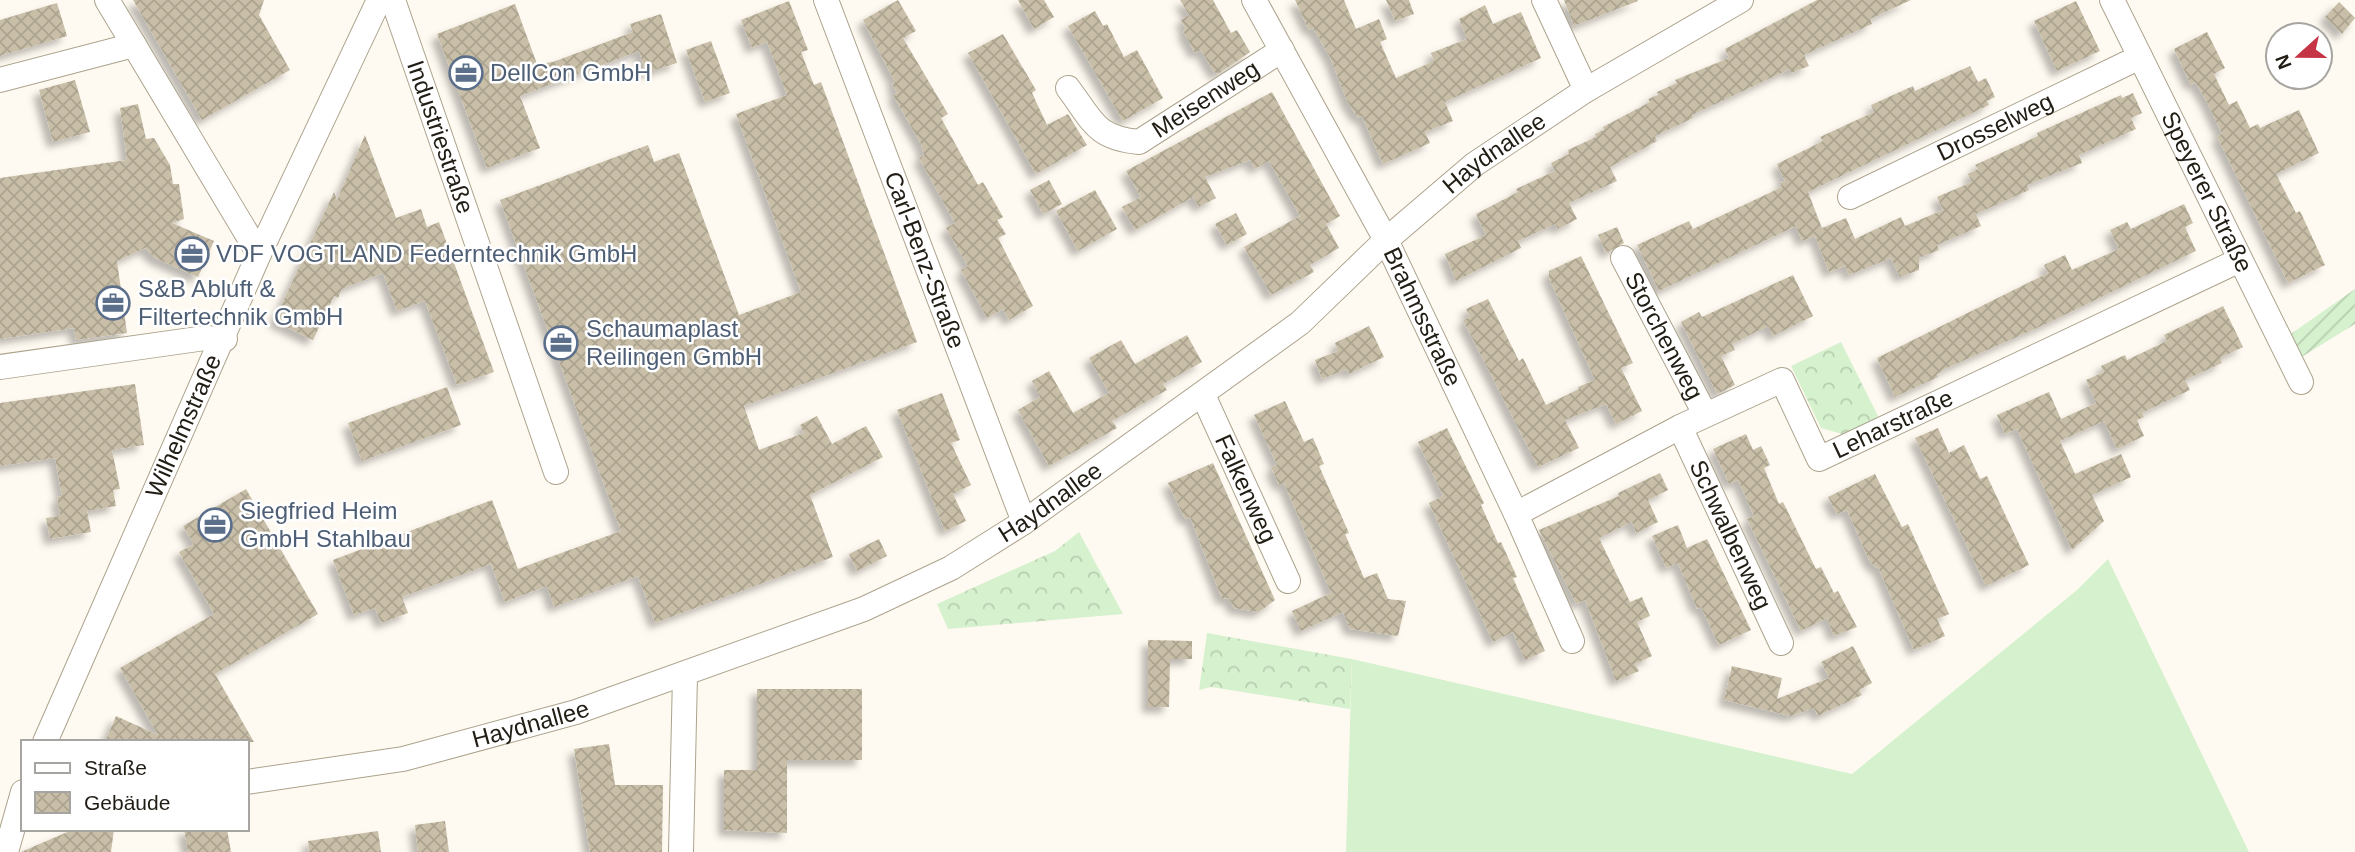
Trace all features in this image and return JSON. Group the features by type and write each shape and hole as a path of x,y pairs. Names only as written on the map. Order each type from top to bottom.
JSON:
{"street":[{"path":"107,0 260,254"},
{"name":"Wilhelmstraße","path":"47,740 260,254 379,0"},
{"name":"Industriestraße","path":"393,0 556,472"},
{"name":"Carl-Benz-Straße","path":"826,0 1024,522"},
{"name":"Brahmsstraße","path":"1254,0 1386,240 1516,514 1572,641"},
{"path":"1544,0 1586,90"},
{"name":"Haydnallee","path":"248,782 403,759 576,712 864,609 951,568 1024,522 1203,396 1300,323 1386,240 1475,164 1586,90 1741,0"},
{"name":"Speyerer Straße","path":"2112,0 2301,382"},
{"path":"0,80 134,45"},
{"name":"Meisenweg","path":"1068,88 1101,131 1114,140 1139,142 1282,50"},
{"name":"Drosselweg","path":"1850,197 2140,57"},
{"name":"Storchenweg","path":"1623,258 1705,414"},
{"name":"Leharstraße","path":"1516,514 1705,414 1782,380 1819,459 2240,260"},
{"path":"0,367 205,338 225,339"},
{"name":"Falkenweg","path":"1203,396 1288,581"},
{"name":"Schwalbenweg","path":"1680,427 1782,643"},
{"path":"681,852 685,675"},
{"path":"6,852 16,798"}],"green space":[{"path":"2355,289 2355,324 2300,358 2288,336"},
{"path":"1841,342 1880,420 1849,436 1821,428 1791,366"},
{"path":"1079,532 1123,614 948,629 937,604 1055,551"},
{"path":"2108,559 2249,852 1346,852 1352,659 1852,774 2077,590"},
{"path":"1207,633 1352,659 1350,709 1211,687 1199,690"}],"building":[{"path":"133,0 264,0 259,15 290,70 202,120"},
{"path":"898,0 916,31 903,38 948,114 941,118 978,185 983,182 1003,217 997,220 1006,234 998,238 1033,306 1009,320 1003,309 987,318 961,270 968,266 946,228 955,223 919,158 924,155 921,144 893,95 897,93 892,84 895,82 863,20"},
{"path":"1018,0 1044,0 1054,17 1034,29"},
{"path":"1180,0 1213,0 1231,33 1237,30 1250,52 1218,74 1214,72 1201,50 1195,53 1183,31 1186,29 1181,20 1189,15"},
{"path":"1295,0 1344,0 1356,29 1379,19 1387,39 1380,42 1396,78 1434,61 1431,53 1467,39 1459,19 1485,5 1493,24 1521,12 1541,58 1445,102 1453,121 1425,132 1430,143 1383,164 1362,116 1358,118 1347,101 1330,57 1313,28 1309,30"},
{"path":"1386,0 1409,0 1414,14 1395,21"},
{"path":"1564,0 1637,0 1638,1 1574,26"},
{"path":"1817,0 1911,0 1870,19 1872,24 1804,55 1809,66 1791,73 1790,69 1692,115 1693,118 1655,136 1657,141 1610,167 1617,181 1569,203 1577,219 1558,229 1555,224 1518,241 1521,248 1456,281 1445,254 1486,235 1476,214 1518,192 1516,189 1555,171 1551,163 1569,154 1568,150 1596,137 1595,134 1604,130 1603,127 1650,102 1648,99 1658,95 1657,92 1677,83 1675,80 1729,58 1725,49"},
{"path":"789,1 808,50 801,52 814,85 821,82 917,342 744,406 759,450 804,433 800,425 817,416 832,444 866,426 883,457 810,495 833,557 655,623 638,576 554,607 547,586 505,602 491,564 402,597 408,613 381,623 375,608 354,615 333,560 492,500 518,569 621,531 500,200 648,145 654,162 679,153 739,315 801,292 736,114 787,95 767,42 752,48 741,20"},
{"path":"2076,1 2100,51 2057,71 2034,21"},
{"path":"2339,2 2355,18 2342,34 2334,26 2334,21 2325,17"},
{"path":"57,3 67,36 0,56 0,20"},
{"path":"515,4 537,64 553,62 633,32 630,24 661,14 677,63 646,73 639,51 520,96 540,148 487,168 437,34"},
{"path":"1095,11 1103,26 1107,24 1124,57 1137,50 1163,98 1123,121 1068,26"},
{"path":"2207,32 2225,68 2214,74 2229,105 2237,101 2250,128 2258,124 2260,128 2299,110 2319,153 2276,174 2296,213 2300,211 2325,265 2288,283 2217,136 2222,134 2206,100 2195,82 2191,85 2174,49"},
{"path":"1003,34 1036,90 1032,93 1047,125 1068,114 1087,145 1036,174 968,53"},
{"path":"711,41 730,93 705,102 686,50"},
{"path":"1970,66 1978,82 1986,78 1995,97 1987,101 1989,105 1808,192 1822,228 1846,218 1855,239 1901,217 1905,226 1943,210 1937,197 1972,182 1968,174 1978,169 1975,165 2038,136 2037,133 2121,95 2122,98 2133,93 2142,113 2131,118 2136,129 2079,155 2082,163 2027,185 2029,190 1976,214 1981,226 1937,245 1939,250 1919,258 1919,270 1900,277 1891,258 1849,275 1845,266 1829,272 1815,236 1802,241 1796,226 1659,291 1637,245 1689,221 1693,229 1782,187 1780,183 1785,181 1777,164 1823,141 1820,137 1874,112 1871,105 1913,86 1915,91"},
{"path":"75,80 90,132 53,142 39,90"},
{"path":"1272,92 1340,216 1326,224 1339,248 1310,265 1314,272 1271,295 1244,247 1300,216 1269,161 1255,169 1250,160 1205,177 1216,198 1199,207 1193,197 1135,230 1122,207 1141,197 1126,171"},
{"path":"138,104 146,139 154,138 170,165 173,184 179,184 184,219 172,223 214,241 198,277 155,258 145,248 117,261 127,333 76,340 74,328 0,339 0,178 127,160 120,108"},
{"path":"365,135 396,218 421,209 427,227 439,222 494,372 457,385 425,301 397,311 383,273 342,289 338,298 334,296 313,340 274,321 334,192 337,200"},
{"path":"1049,180 1062,204 1043,214 1030,190"},
{"path":"1095,190 1117,229 1078,251 1056,211"},
{"path":"2184,204 2193,223 2185,227 2196,251 2046,324 1947,368 1937,374 1938,377 1895,397 1877,358 2048,273 2044,265 2065,255 2072,270 2119,249 2110,230 2127,222 2131,229"},
{"path":"1236,213 1247,234 1227,245 1215,224"},
{"path":"1617,227 1624,243 1606,253 1598,235"},
{"path":"1581,256 1633,363 1621,368 1642,411 1616,424 1606,404 1565,420 1579,448 1538,467 1463,320 1470,317 1466,309 1488,299 1519,361 1523,358 1546,405 1579,389 1578,387 1595,380 1549,278 1549,271"},
{"path":"1793,275 1813,316 1773,336 1768,326 1732,344 1735,350 1721,356 1735,385 1717,394 1681,322 1699,312 1702,317"},
{"path":"2223,306 2243,347 2220,358 2222,363 2185,380 2190,390 2142,413 2144,417 2137,420 2144,436 2117,449 2104,421 2060,441 2075,474 2121,454 2131,477 2092,495 2104,521 2072,550 2017,429 2005,434 1997,415 2049,392 2061,419 2096,403 2086,380 2104,372 2101,366 2125,355 2127,360 2167,341 2164,335"},
{"path":"1369,326 1384,357 1349,374 1347,369 1322,379 1315,360 1338,351 1335,343"},
{"path":"1187,335 1202,362 1163,384 1167,390 1112,421 1117,428 1049,466 1018,410 1040,397 1032,381 1049,371 1073,413 1109,393 1089,358 1121,340 1135,364"},
{"path":"135,384 144,445 112,450 120,489 113,490 116,506 87,511 91,532 50,539 46,518 60,516 57,497 62,496 55,458 0,466 0,403"},
{"path":"447,387 461,425 362,461 348,423"},
{"path":"942,393 960,440 951,443 971,485 953,494 966,521 945,531 897,410"},
{"path":"1285,401 1304,442 1313,438 1324,464 1319,466 1349,533 1345,534 1364,578 1377,573 1388,599 1406,601 1398,636 1350,629 1343,612 1301,631 1292,611 1331,593 1284,483 1279,485 1271,467 1277,465 1254,415"},
{"path":"1447,428 1484,503 1481,505 1498,543 1501,542 1517,577 1513,578 1545,651 1525,660 1513,632 1493,642 1429,503 1443,496 1418,442"},
{"path":"1938,428 1949,453 1964,445 1980,479 1987,476 2029,565 1986,586 1915,438"},
{"path":"1746,434 1753,450 1761,446 1770,465 1764,468 1779,504 1783,502 1816,569 1821,567 1834,593 1838,591 1857,627 1834,636 1827,618 1801,631 1747,519 1754,516 1738,480 1729,484 1713,449"},
{"path":"1213,463 1275,600 1259,612 1234,608 1229,598 1222,599 1190,517 1185,519 1168,483"},
{"path":"1660,473 1668,490 1648,500 1658,522 1636,533 1632,522 1599,538 1630,602 1642,597 1650,616 1637,622 1652,656 1635,664 1639,671 1616,681 1585,600 1576,604 1539,530 1619,496 1618,493"},
{"path":"1875,474 1902,527 1908,524 1949,614 1937,619 1945,636 1914,650 1878,567 1869,560 1847,510 1837,514 1828,497"},
{"path":"246,489 318,614 215,674 254,742 106,740 116,716 158,735 120,668 214,614 179,552 194,544 183,526"},
{"path":"1678,525 1687,548 1707,539 1751,630 1719,645 1701,607 1697,609 1678,563 1666,568 1652,536"},
{"path":"879,539 887,556 857,571 849,554"},
{"path":"1148,640 1192,641 1192,659 1170,659 1169,707 1148,707"},
{"path":"1853,646 1872,683 1859,690 1862,695 1818,716 1814,708 1791,716 1724,700 1732,666 1782,678 1777,699 1829,678 1821,662"},
{"path":"757,689 862,689 862,760 787,760 787,833 724,830 724,770 757,770"},
{"path":"609,744 615,785 663,785 662,852 590,852 574,749"},
{"path":"445,821 449,852 418,852 415,825"},
{"path":"70,831 114,831 111,852 21,852"},
{"path":"184,831 227,831 231,852 188,852"},
{"path":"378,831 381,852 309,852 308,841"}],"place":[{"name":"DellCon GmbH","path":"466,73"},
{"name":"VDF VOGTLAND Federntechnik GmbH","path":"192,254"},
{"name":"S&B Abluft & Filtertechnik GmbH","path":"113,303"},
{"name":"Schaumaplast Reilingen GmbH","path":"561,343"},
{"name":"Siegfried Heim GmbH Stahlbau","path":"215,525"}]}
